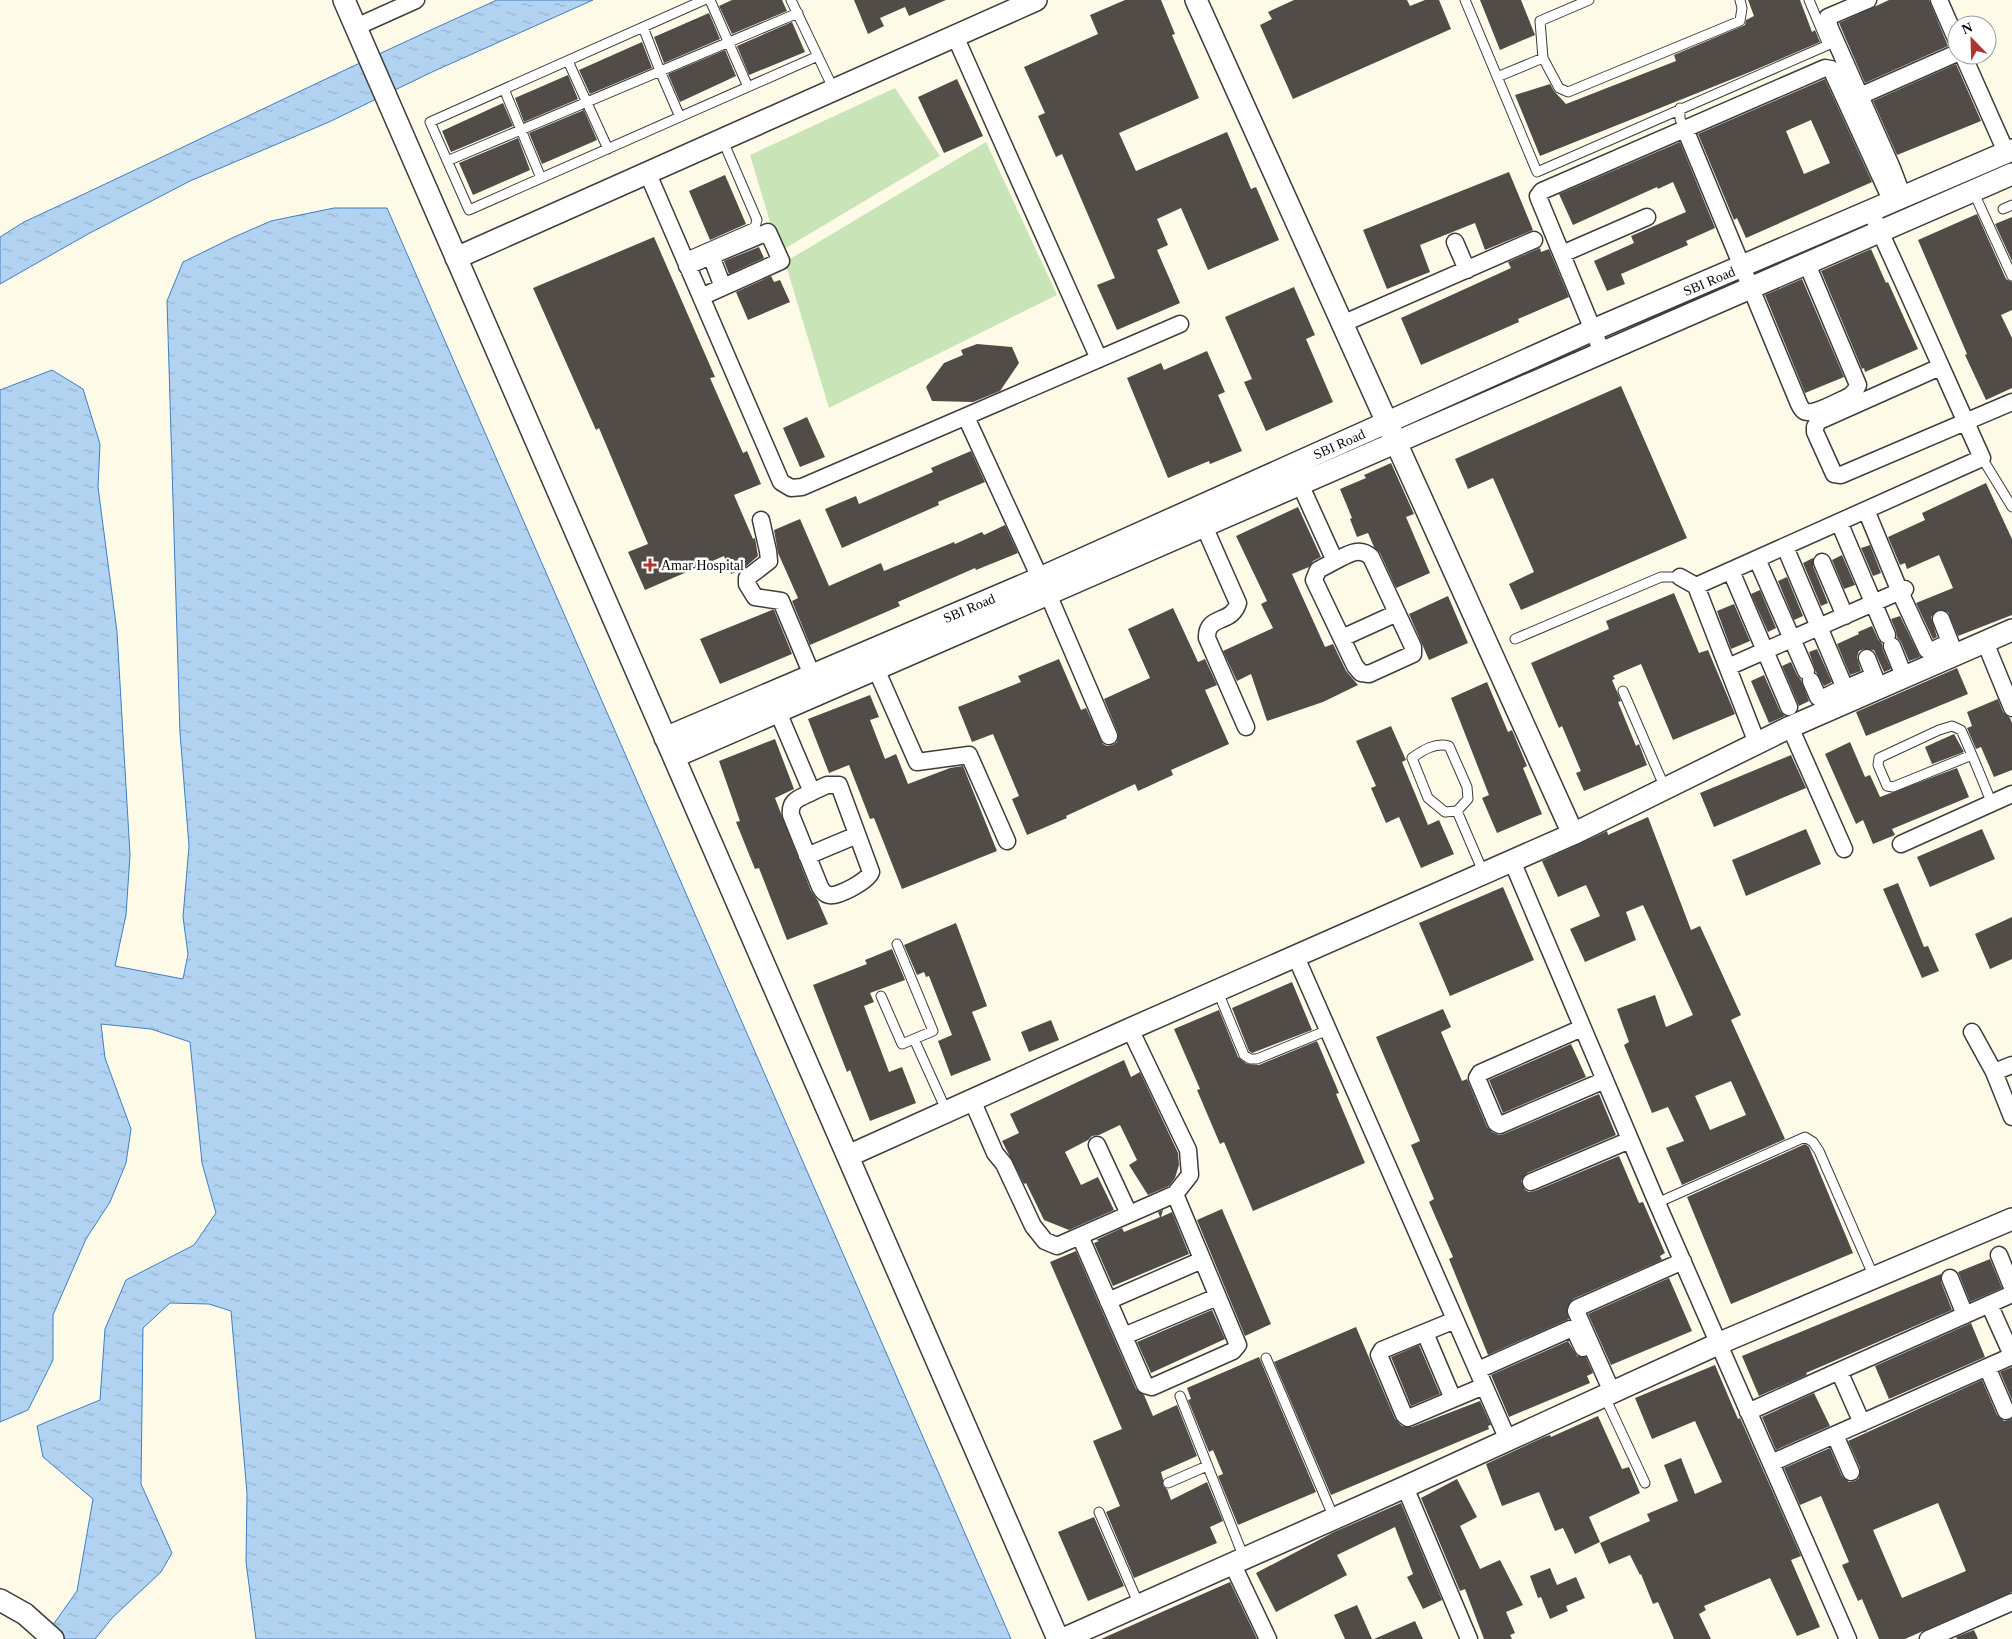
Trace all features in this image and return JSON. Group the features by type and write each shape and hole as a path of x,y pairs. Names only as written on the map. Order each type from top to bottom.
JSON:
{"street":[{"path":"344,0 1058,1639"},
{"path":"358,33 416,0"},
{"path":"456,258 723,141 1036,0"},
{"path":"1196,0 1573,834"},
{"path":"1868,0 1828,17 1829,26 1860,96 1898,199"},
{"path":"1939,0 1947,18"},
{"path":"956,36 1100,359"},
{"path":"1860,96 1947,58"},
{"path":"1968,65 2009,151"},
{"path":"1602,352 1539,200 1538,196 1542,191 1825,68 1831,69 1898,199"},
{"path":"1685,129 1799,404 1802,410 1814,412 1850,396 1858,385 1807,264"},
{"name":"SBI Road","path":"674,757 876,669 1044,586 1387,422 1593,330 2009,151"},
{"path":"1964,171 1973,191"},
{"path":"648,174 781,482 790,488 802,487 1180,324"},
{"name":"SBI Road","path":"665,738 812,675 1204,526 2012,174"},
{"path":"1696,586 1982,458 1871,212"},
{"path":"1562,254 1647,217"},
{"path":"686,262 710,256 768,232 781,261 701,297"},
{"path":"1342,324 1534,240"},
{"path":"1455,242 1467,270"},
{"path":"710,256 724,287"},
{"path":"1940,367 1819,421 1815,427 1815,432 1832,471 1837,475 1841,475 2012,402"},
{"path":"966,417 1044,586 1109,736"},
{"path":"1300,484 1335,561"},
{"path":"1866,510 1903,590 1927,650 1953,648 1985,642 2012,630"},
{"path":"761,520 769,561 747,578 747,584 755,597 781,601 812,675"},
{"path":"1839,522 1902,670"},
{"path":"1204,526 1238,603 1237,609 1231,615 1209,625 1207,638 1246,727"},
{"path":"1785,546 1849,691"},
{"path":"1358,551 1365,552 1371,558 1413,647 1413,654 1369,674 1361,672 1355,666 1314,580 1318,570 1335,561 1358,551"},
{"path":"1757,559 1818,697 1821,699 1849,691"},
{"path":"1822,562 1845,616"},
{"path":"1731,571 1766,650 1790,717 1844,848"},
{"path":"1680,577 1696,586 1757,743"},
{"path":"1728,667 1903,590"},
{"path":"1342,638 1397,613"},
{"path":"1941,619 1953,648"},
{"path":"1985,642 2012,708"},
{"path":"848,1156 1130,1029 1218,992 1573,834 1757,743 1790,717 1878,678 1953,648"},
{"path":"1867,658 1878,678"},
{"path":"876,669 917,762 969,755 1007,840"},
{"path":"778,712 812,792"},
{"path":"827,785 839,786 871,872 870,877 863,882 832,896 825,894 820,887 790,815 793,801 812,792 827,785"},
{"path":"1901,844 2012,794"},
{"path":"807,856 857,835"},
{"path":"1512,861 1657,1203 1720,1343 1770,1463 1848,1639"},
{"path":"1296,957 1508,1440"},
{"path":"1582,1028 1480,1073 1477,1078 1496,1124 1500,1125 1605,1080"},
{"path":"972,1100 995,1152 1004,1164 1033,1226 1045,1241 1057,1246 1175,1194 1190,1176 1188,1150 1130,1029"},
{"path":"1972,1032 1994,1072 2012,1117"},
{"path":"1994,1072 2012,1065"},
{"path":"1530,1182 1630,1140"},
{"path":"1097,1145 1129,1214"},
{"path":"1080,1236 1145,1385 1152,1387 1233,1351 1238,1345 1175,1194"},
{"path":"1063,1639 1405,1487 1720,1343 2012,1219"},
{"path":"1998,1255 2012,1286"},
{"path":"1108,1301 1202,1260"},
{"path":"1608,1394 1576,1311 1578,1308 1683,1262"},
{"path":"1950,1278 1965,1314"},
{"path":"1748,1412 2012,1294"},
{"path":"1124,1336 1217,1297"},
{"path":"1770,1463 2012,1356 1989,1304"},
{"path":"1455,1320 1382,1350 1379,1355 1404,1415 1408,1418 1484,1386"},
{"path":"1478,1370 1570,1329 1575,1331 1608,1394"},
{"path":"1425,1333 1453,1399"},
{"path":"1987,1367 2006,1411"},
{"path":"1839,1371 1862,1423"},
{"path":"1835,1435 1851,1472"},
{"path":"1405,1487 1469,1639"},
{"path":"1238,1560 1268,1639"},
{"path":"0,1600 25,1614 53,1639"},
{"path":"1928,1639 2012,1602"}],"lane":[{"path":"704,0 430,122 469,210 818,56"},
{"path":"710,0 748,87"},
{"path":"791,0 835,90"},
{"path":"1465,0 1537,172 1828,45 1809,0"},
{"path":"1588,0 1540,21 1543,58 1559,88 1568,92 1740,21 1742,8 1740,0"},
{"path":"447,161 798,13"},
{"path":"643,27 680,117"},
{"path":"1497,77 1543,58"},
{"path":"568,60 608,149"},
{"path":"504,90 541,178"},
{"path":"1680,108 1680,119 1685,129"},
{"path":"686,262 755,227 757,220 723,141"},
{"path":"1973,191 2012,276"},
{"path":"2003,209 2012,205"},
{"path":"1982,458 2012,507"},
{"path":"1516,639 1661,577 1680,577"},
{"path":"1623,691 1665,788"},
{"path":"1972,755 1893,787 1888,786 1878,765 1879,758 1952,726 1961,730 1972,755 1992,804"},
{"path":"1440,744 1449,746 1468,787 1468,799 1457,811 1445,812 1428,798 1412,758 1419,752 1440,744"},
{"path":"1457,811 1484,874"},
{"path":"881,996 902,1044 933,1030 897,944"},
{"path":"1218,992 1244,1055 1250,1059 1257,1059 1328,1030"},
{"path":"914,1039 947,1112"},
{"path":"1657,1203 1805,1137 1819,1151 1874,1277"},
{"path":"1266,1358 1334,1518"},
{"path":"1608,1394 1645,1483"},
{"path":"1180,1396 1207,1466 1238,1560"},
{"path":"1168,1483 1207,1466"},
{"path":"1100,1512 1139,1605"}],"green space":[{"path":"895,88 940,156 779,252 750,155"},
{"path":"986,142 1057,295 829,408 785,262"}],"water":[{"path":"497,0 593,0 432,72 329,122 190,181 88,234 0,284 0,237 24,222 378,54"},
{"path":"334,208 387,208 1011,1639 256,1639 246,1562 247,1493 231,1311 209,1304 170,1303 143,1328 141,1484 172,1553 161,1572 113,1617 95,1639 43,1639 77,1591 93,1499 43,1457 37,1426 100,1400 105,1329 126,1280 194,1245 216,1213 202,1163 190,1042 151,1029 101,1024 105,1058 131,1129 126,1163 110,1202 86,1239 53,1315 53,1360 28,1410 0,1422 0,390 52,370 83,389 100,444 98,487 117,632 130,855 126,915 115,966 183,979 188,954 183,917 189,846 180,733 167,301 183,262 271,221"}],"building":[{"path":"732,0 782,0 787,11 732,34 719,6"},
{"path":"854,0 946,0 909,16 905,7 880,18 884,26 868,34"},
{"path":"1125,0 1161,0 1175,34 1172,35 1199,98 1119,133 1136,171 1227,132 1251,189 1256,187 1279,240 1208,270 1181,208 1157,219 1168,245 1157,250 1180,303 1117,330 1097,285 1115,278 1062,154 1056,157 1038,116 1045,113 1024,67 1098,34 1090,15"},
{"path":"1294,0 1407,0 1410,6 1425,0 1439,0 1451,29 1293,99 1260,25 1272,19 1268,12"},
{"path":"1480,0 1521,0 1535,35 1500,50"},
{"path":"1748,0 1800,0 1812,32 1815,30 1820,42 1540,156 1515,95 1550,84 1566,104 1676,61 1674,55 1745,25 1746,20 1754,16"},
{"path":"1889,0 1929,0 1947,46 1865,83 1839,23"},
{"path":"709,13 720,39 664,63 654,37"},
{"path":"792,22 805,52 749,75 737,46"},
{"path":"642,42 652,68 590,94 579,70"},
{"path":"725,50 736,76 680,102 668,74"},
{"path":"1956,65 1981,121 1897,155 1873,101"},
{"path":"568,75 578,99 524,122 515,98"},
{"path":"957,79 983,136 944,153 918,97"},
{"path":"1825,79 1872,182 1746,238 1737,218 1734,220 1698,134","holes":["1811,120 1830,163 1804,174 1786,131"]},
{"path":"503,103 513,126 451,152 442,131"},
{"path":"584,110 597,140 542,164 529,133"},
{"path":"518,138 530,170 473,195 459,163"},
{"path":"1680,142 1715,228 1686,241 1688,245 1621,274 1625,284 1607,291 1594,261 1634,243 1631,236 1686,212 1673,182 1658,189 1657,187 1573,225 1559,194"},
{"path":"1509,172 1533,230 1485,250 1475,223 1420,245 1430,272 1387,289 1363,230"},
{"path":"725,175 746,224 710,240 689,191"},
{"path":"1977,214 2006,279 2012,282 2012,310 2001,315 2012,338 2012,388 1986,400 1965,355 1967,354 1918,240"},
{"path":"2012,217 2012,261 1995,224"},
{"path":"654,237 715,377 710,378 743,453 747,451 761,484 734,495 753,539 755,538 758,556 743,569 731,574 724,556 645,590 628,552 648,544 599,428 596,430 533,288"},
{"path":"759,247 764,258 729,274 724,261"},
{"path":"1540,248 1541,252 1549,249 1569,297 1518,319 1519,322 1421,365 1401,318 1511,268 1508,262"},
{"path":"1871,249 1918,349 1865,372 1864,368 1862,369 1821,271"},
{"path":"771,276 774,282 780,280 790,302 748,320 736,292"},
{"path":"1802,279 1844,377 1805,393 1765,295"},
{"path":"1294,287 1315,335 1306,339 1333,402 1266,431 1244,382 1252,379 1225,317"},
{"path":"977,344 1012,347 1019,363 1000,391 973,402 932,401 926,387 944,363 963,355 961,350"},
{"path":"1207,351 1225,392 1218,395 1242,451 1210,464 1209,461 1168,478 1127,378 1161,363 1164,370"},
{"path":"1621,386 1687,538 1521,610 1509,584 1534,572 1493,478 1468,489 1455,459"},
{"path":"807,417 825,457 800,467 783,428"},
{"path":"971,451 985,482 938,502 939,505 842,548 825,509 856,496 859,504 933,472 931,468"},
{"path":"1391,463 1414,514 1406,517 1430,573 1396,588 1380,553 1374,547 1368,533 1357,537 1350,519 1352,518 1340,489 1366,478 1364,475"},
{"path":"1986,483 2012,539 2012,615 1958,636 1948,612 1938,610 1931,617 1937,637 1933,639 1916,603 1953,588 1939,555 1907,569 1905,563 1900,565 1888,537 1925,520 1922,513"},
{"path":"1298,507 1321,557 1313,561 1309,567 1292,574 1325,647 1333,644 1346,671 1358,685 1323,702 1267,721 1251,674 1237,681 1223,651 1273,628 1261,604 1267,601 1236,536"},
{"path":"800,519 829,586 881,563 884,571 954,542 955,544 982,532 984,535 1005,525 1018,553 976,570 975,568 898,602 900,606 810,645 792,601 798,598 778,553 774,530"},
{"path":"1870,545 1881,573 1873,576 1861,548"},
{"path":"1842,555 1855,585 1844,589 1832,560"},
{"path":"1813,558 1813,566 1828,603 1821,606 1803,563"},
{"path":"1787,577 1803,616 1794,620 1778,581"},
{"path":"1760,590 1776,628 1768,632 1751,594"},
{"path":"1674,593 1699,653 1708,650 1735,714 1673,740 1641,664 1613,676 1615,679 1612,680 1621,701 1618,702 1636,746 1639,744 1647,765 1584,791 1576,773 1581,771 1562,726 1559,728 1531,663 1609,629 1606,621"},
{"path":"1448,596 1468,643 1429,660 1409,614"},
{"path":"1734,604 1750,641 1731,649 1717,611"},
{"path":"1173,608 1198,662 1205,659 1217,685 1205,690 1229,744 1171,770 1173,775 1138,791 1135,784 1066,816 1067,818 1027,835 1012,799 1019,796 993,734 972,742 958,707 1021,682 1018,676 1059,659 1081,710 1086,708 1103,744 1107,746 1113,745 1117,742 1118,733 1104,699 1150,678 1128,629"},
{"path":"774,610 792,654 720,684 700,639"},
{"path":"1900,616 1920,657 1909,661 1897,637 1891,619"},
{"path":"1872,626 1882,644 1891,669 1884,672 1874,650 1864,649 1859,651 1857,657 1861,671 1850,675 1837,644"},
{"path":"1817,649 1832,682 1824,686 1816,672 1809,652"},
{"path":"1791,662 1801,680 1809,701 1799,706 1782,666"},
{"path":"1957,668 1968,694 1866,736 1856,712"},
{"path":"1764,675 1780,711 1785,716 1769,723 1751,681"},
{"path":"1487,682 1508,732 1512,730 1527,766 1523,768 1542,814 1497,833 1482,798 1489,795 1451,698"},
{"path":"870,695 879,717 870,720 885,759 896,754 908,784 950,768 963,766 997,851 902,889 874,818 870,819 849,765 829,773 808,719"},
{"path":"1998,699 2003,712 2010,718 2012,723 2012,770 1994,777 1981,747 1976,749 1967,728 1972,726 1967,712"},
{"path":"1391,726 1406,760 1402,762 1428,825 1439,820 1454,854 1421,868 1399,817 1386,823 1371,788 1376,786 1356,741"},
{"path":"1954,734 1964,752 1932,764 1925,747"},
{"path":"775,739 794,789 775,798 811,891 818,901 828,924 787,940 759,868 755,869 736,822 740,821 719,761"},
{"path":"1850,742 1865,777 1870,775 1880,797 1957,768 1969,797 1892,829 1895,835 1873,844 1863,820 1856,824 1825,754"},
{"path":"1791,755 1806,788 1714,827 1700,793"},
{"path":"1648,817 1691,930 1700,926 1741,1015 1731,1020 1785,1139 1682,1185 1666,1148 1684,1141 1668,1107 1652,1113 1624,1045 1629,1042 1617,1009 1655,995 1666,1027 1693,1015 1643,905 1626,912 1636,940 1585,962 1570,929 1600,916 1586,885 1558,897 1542,861 1607,831 1608,835","holes":["1731,1081 1746,1115 1710,1130 1695,1096"]},
{"path":"1806,829 1821,864 1746,896 1732,860"},
{"path":"1982,829 1995,859 1930,887 1917,857"},
{"path":"1898,883 1924,947 1928,946 1939,971 1922,978 1883,889"},
{"path":"1503,887 1534,960 1450,996 1419,923"},
{"path":"2012,917 2012,959 1990,969 1975,934"},
{"path":"956,923 987,1006 972,1012 991,1060 951,1076 938,1041 952,1035 929,976 926,977 924,972 917,975 904,945"},
{"path":"892,949 905,980 870,993 874,1002 864,1006 889,1072 902,1067 916,1103 870,1121 850,1070 847,1072 813,985 867,964 865,960"},
{"path":"1292,982 1312,1030 1252,1053 1249,1051 1232,1008"},
{"path":"1443,1009 1451,1027 1441,1032 1462,1081 1467,1079 1487,1127 1492,1132 1499,1135 1504,1134 1599,1094 1616,1135 1527,1173 1521,1181 1525,1190 1529,1192 1535,1191 1619,1156 1639,1203 1643,1202 1665,1253 1660,1256 1662,1260 1573,1299 1567,1308 1569,1319 1488,1355 1449,1259 1453,1257 1429,1202 1434,1199 1411,1145 1420,1141 1376,1037"},
{"path":"1219,1010 1238,1057 1247,1064 1259,1065 1317,1041 1339,1093 1336,1094 1365,1163 1253,1211 1224,1142 1220,1144 1197,1090 1200,1089 1174,1029"},
{"path":"1051,1020 1059,1040 1029,1052 1021,1032"},
{"path":"1571,1044 1586,1077 1503,1113 1489,1080"},
{"path":"1124,1060 1131,1077 1140,1072 1178,1153 1179,1165 1175,1178 1169,1186 1148,1195 1129,1165 1137,1160 1120,1125 1099,1135 1092,1136 1065,1152 1081,1185 1098,1177 1114,1210 1069,1230 1044,1220 1002,1141 1019,1133 1010,1114"},
{"path":"1805,1144 1809,1147 1853,1253 1731,1304 1687,1197"},
{"path":"1222,1209 1271,1324 1245,1336 1197,1220"},
{"path":"1163,1210 1161,1217 1172,1212 1189,1254 1113,1286 1094,1243 1099,1241 1096,1240 1122,1228 1124,1232 1160,1217 1158,1212"},
{"path":"1076,1251 1136,1389 1144,1395 1153,1416 1177,1405 1197,1456 1161,1472 1163,1486 1167,1489 1171,1500 1207,1482 1223,1521 1210,1527 1217,1543 1134,1578 1106,1512 1120,1506 1093,1441 1122,1429 1050,1262"},
{"path":"1990,1259 2002,1288 1970,1302 1958,1272"},
{"path":"1941,1274 1941,1282 1952,1310 1806,1373 1807,1375 1759,1396 1742,1356"},
{"path":"1669,1278 1692,1331 1611,1365 1588,1314"},
{"path":"1212,1310 1225,1339 1151,1373 1137,1342"},
{"path":"1971,1323 1985,1357 1889,1399 1875,1366"},
{"path":"1356,1327 1395,1419 1402,1426 1412,1427 1480,1401 1491,1425 1488,1426 1489,1429 1331,1495 1274,1362"},
{"path":"1568,1341 1577,1356 1586,1357 1593,1373 1587,1376 1590,1383 1509,1417 1491,1375"},
{"path":"1419,1345 1440,1394 1411,1406 1391,1357"},
{"path":"1259,1357 1316,1492 1238,1525 1218,1476 1223,1474 1213,1450 1209,1452 1188,1400 1191,1399 1187,1388"},
{"path":"1715,1365 1801,1556 1791,1560 1820,1627 1797,1636 1770,1578 1704,1606 1706,1610 1699,1614 1711,1639 1674,1639 1658,1602 1653,1604 1641,1574 1630,1555 1609,1564 1600,1543 1650,1521 1647,1514 1678,1501 1664,1465 1681,1458 1695,1494 1722,1482 1695,1421 1652,1439 1635,1398"},
{"path":"2012,1367 2012,1400 2000,1372"},
{"path":"1982,1380 1997,1415 2004,1421 2012,1419 2012,1592 1905,1639 1879,1639 1862,1599 1858,1601 1842,1565 1849,1562 1821,1496 1800,1505 1784,1468 1830,1448 1842,1476 1849,1482 1855,1481 1859,1478 1860,1468 1848,1441","holes":["1938,1503 1966,1571 1902,1598 1873,1530"]},
{"path":"1814,1393 1830,1426 1776,1450 1762,1417"},
{"path":"1598,1416 1622,1469 1629,1467 1640,1493 1589,1517 1600,1542 1575,1554 1563,1528 1555,1531 1539,1492 1502,1506 1486,1464 1544,1437 1550,1435 1551,1437"},
{"path":"1457,1479 1477,1517 1460,1526 1480,1569 1500,1560 1523,1605 1506,1612 1515,1633 1510,1635 1512,1639 1484,1639 1465,1589 1460,1591 1421,1498"},
{"path":"1401,1503 1442,1600 1423,1609 1407,1577 1413,1574 1395,1527 1337,1555 1347,1575 1276,1612 1256,1573 1334,1532"},
{"path":"1094,1517 1124,1586 1088,1601 1058,1532"},
{"path":"1550,1568 1557,1585 1576,1577 1585,1598 1566,1606 1568,1611 1550,1619 1541,1597 1538,1598 1530,1576"},
{"path":"1230,1582 1257,1639 1101,1639 1155,1615"},
{"path":"1357,1605 1372,1639 1345,1639 1334,1615"},
{"path":"1415,1621 1423,1639 1374,1639"},
{"path":"1974,1630 1978,1639 1957,1639 1956,1637"}],"place":[{"name":"Amar Hospital","path":"650,565"}]}
